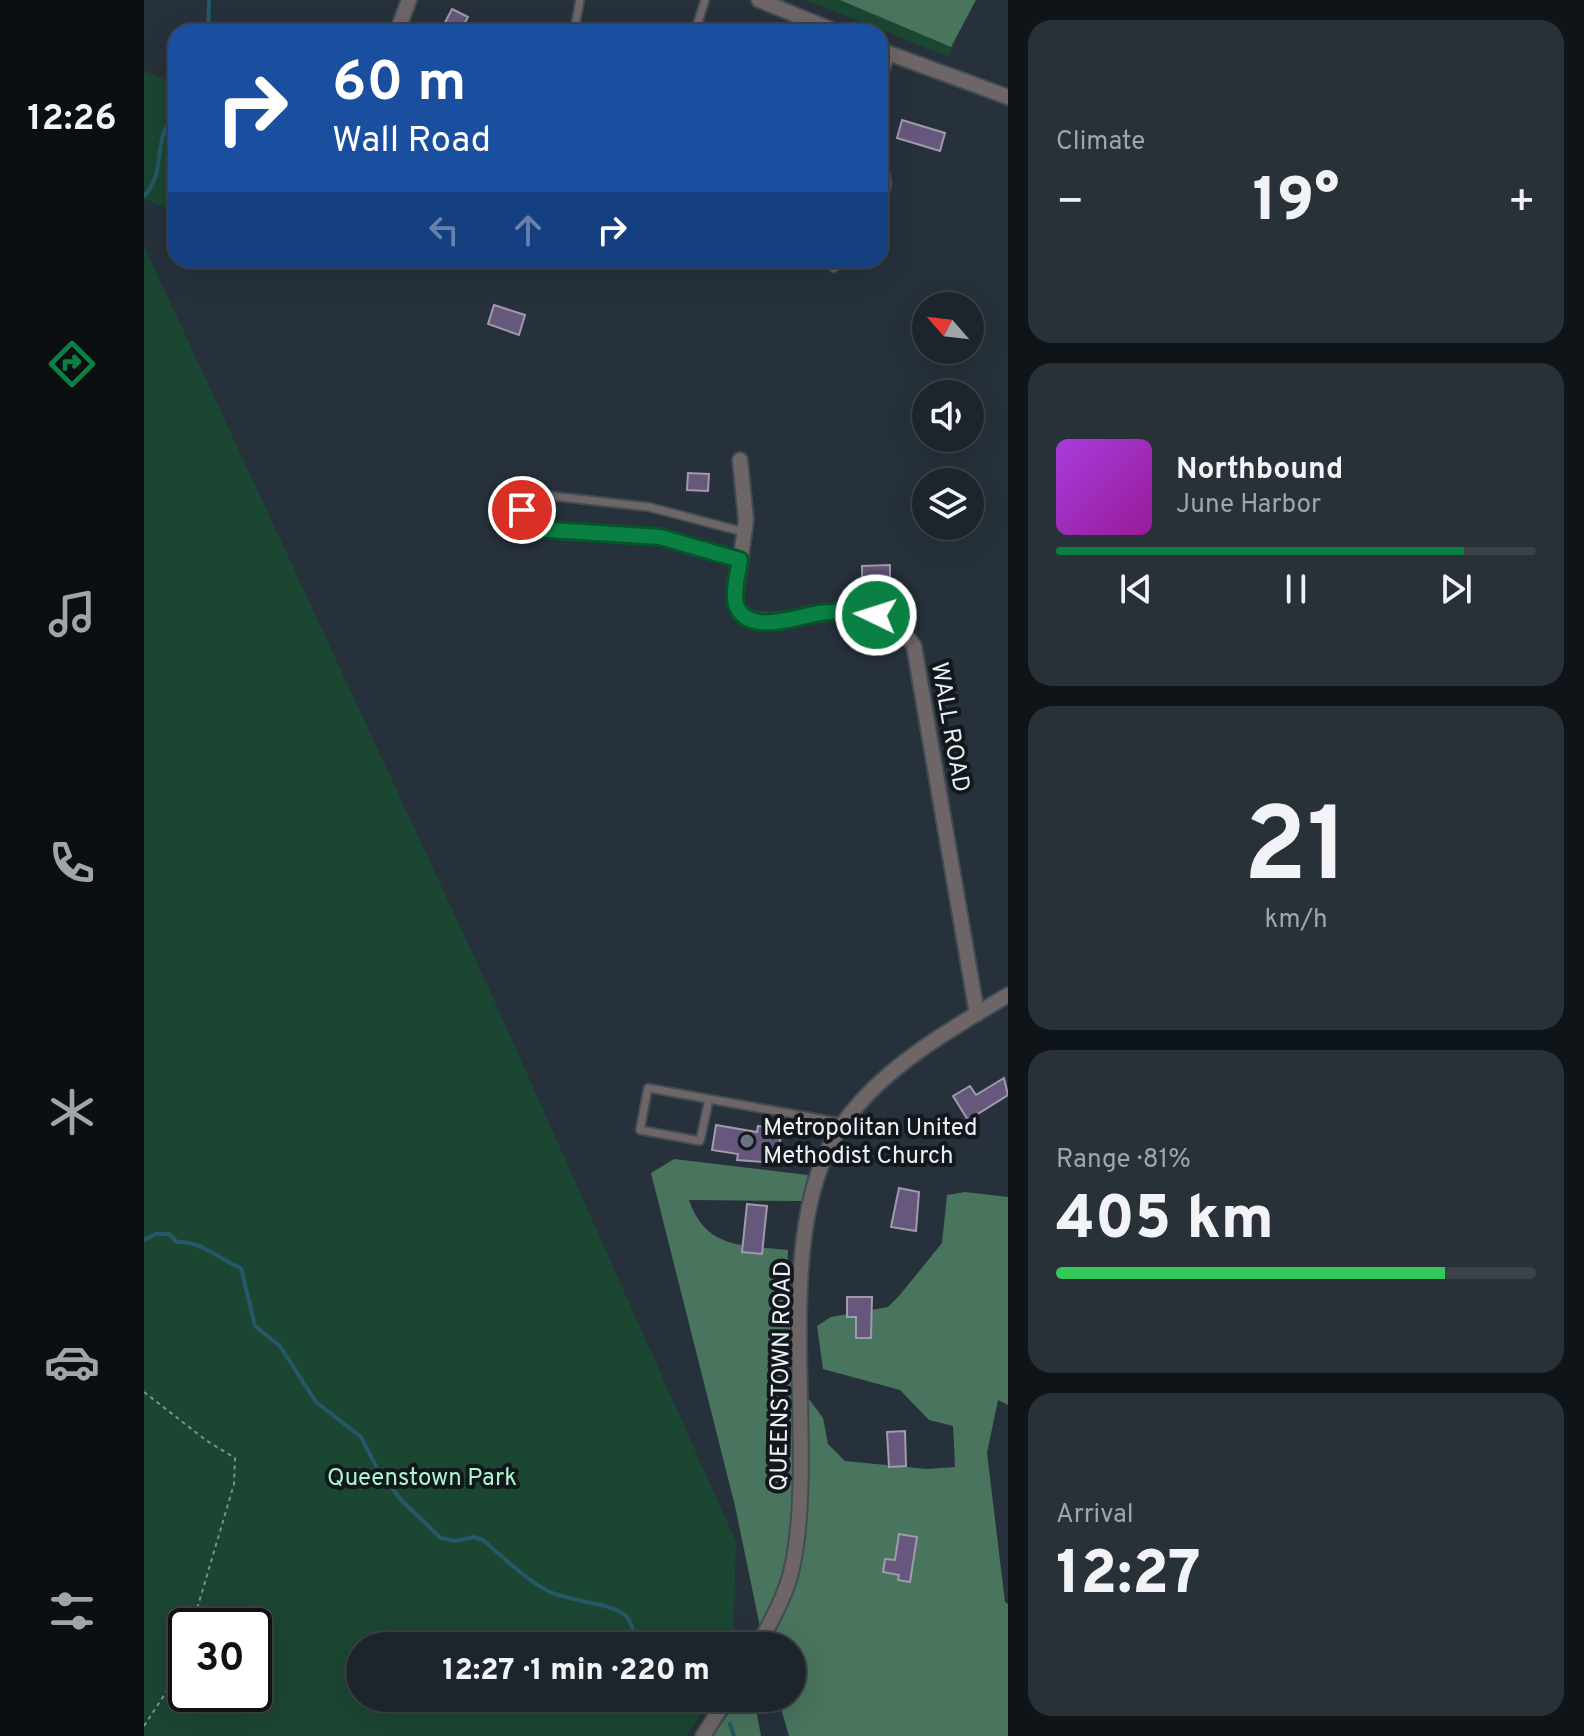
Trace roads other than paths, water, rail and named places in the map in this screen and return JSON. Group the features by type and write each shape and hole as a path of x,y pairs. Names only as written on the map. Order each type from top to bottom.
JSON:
{"street":[{"path":"400,24 409,0"},
{"path":"759,0 818,24"},
{"path":"888,53 1008,97"},
{"name":"WALL ROAD","path":"740,460 744,532 735,600 745,616 776,622 818,613 863,612 889,619 914,646 977,1014"},
{"name":"QUEENSTOWN ROAD","path":"765,1632 785,1590 796,1546 799,1333 806,1238 819,1175 843,1123 891,1074 1008,995"},
{"path":"703,1736 718,1712"}],"lane":[{"path":"576,24 580,0"},
{"path":"698,24 705,0"},
{"path":"740,560 660,537 534,529 524,521 522,510 529,496 542,495 649,507 744,532"},
{"path":"709,1099 700,1141 640,1130 648,1088 843,1123"}],"waterway":[{"path":"208,24 209,0"},
{"path":"144,196 156,175 161,143 168,125"},
{"path":"144,1240 156,1234 169,1234 177,1242 203,1247 241,1268 255,1326 280,1346 316,1402 361,1437 378,1470 402,1501 441,1538 455,1541 473,1537 483,1540 522,1574 548,1591 619,1611 631,1623 633,1632"},
{"path":"730,1724 734,1736"}],"place":[{"name":"Metropolitan United Methodist Church","path":"747,1141"}],"park label":[{"name":"Queenstown Park","path":"422,1477"}]}
